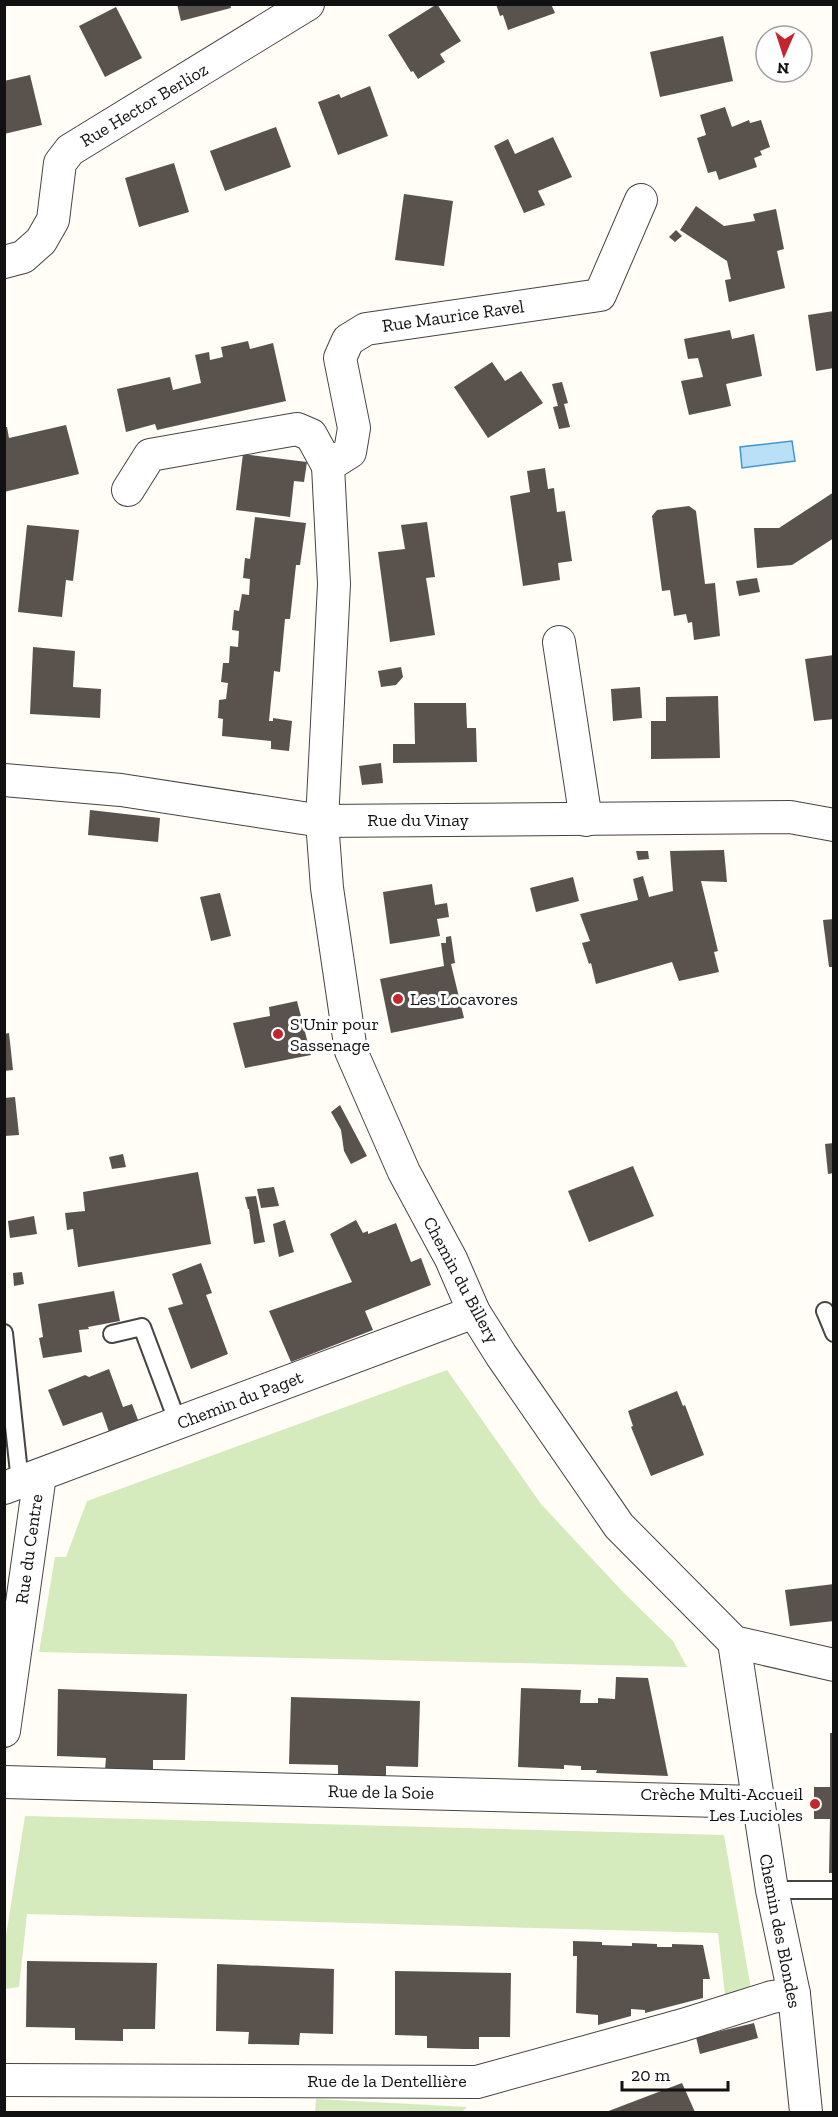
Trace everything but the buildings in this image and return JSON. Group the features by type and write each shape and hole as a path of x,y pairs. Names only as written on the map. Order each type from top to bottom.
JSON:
{"street":[{"name":"Rue Hector Berlioz","path":"14,260 41,241 52,220 60,163 70,150 308,4"},
{"name":"Rue Maurice Ravel","path":"328,466 350,452 354,428 340,358 348,340 366,329 600,295 641,200"},
{"path":"128,490 150,455 297,429 311,435 328,466 334,584 322,820"},
{"path":"559,642 586,820"},
{"name":"Rue du Vinay","path":"4,780 121,790 322,820 790,817 834,825"},
{"name":"Chemin du Billery","path":"322,820 327,888 351,1051 404,1172 451,1258 474,1312 619,1526 734,1642"},
{"name":"Chemin du Paget","path":"21,1481 474,1312"},
{"name":"Rue du Centre","path":"4,1731 21,1481"},
{"path":"734,1642 834,1665"},
{"name":"Chemin des Blondes","path":"734,1642 757,1802 772,1890 794,1994 806,2112"},
{"name":"Rue de la Soie","path":"4,1782 757,1802"},
{"name":"Rue de la Dentellière","path":"4,2080 477,2082 683,2025 772,1997 794,1994"}],"lane":[{"path":"825,1311 834,1333"},
{"path":"112,1334 141,1327 177,1423"},
{"path":"4,1333 21,1481"},
{"path":"772,1890 834,1890"}],"green space":[{"path":"447,1370 541,1504 623,1592 673,1641 687,1667 39,1652 55,1557 66,1557 87,1501"},
{"path":"25,1816 724,1835 751,1989 725,1995 718,1933 27,1914 19,1987 5,1989 5,1942"},
{"path":"316,2099 467,2107 462,2112 315,2112"}],"water":[{"path":"792,441 795,461 742,468 740,447"}],"place":[{"name":"Les Locavores","path":"398,999"},
{"name":"S'Unir pour Sassenage","path":"278,1034"},
{"name":"Crèche Multi-Accueil Les Lucioles","path":"815,1804"}]}
